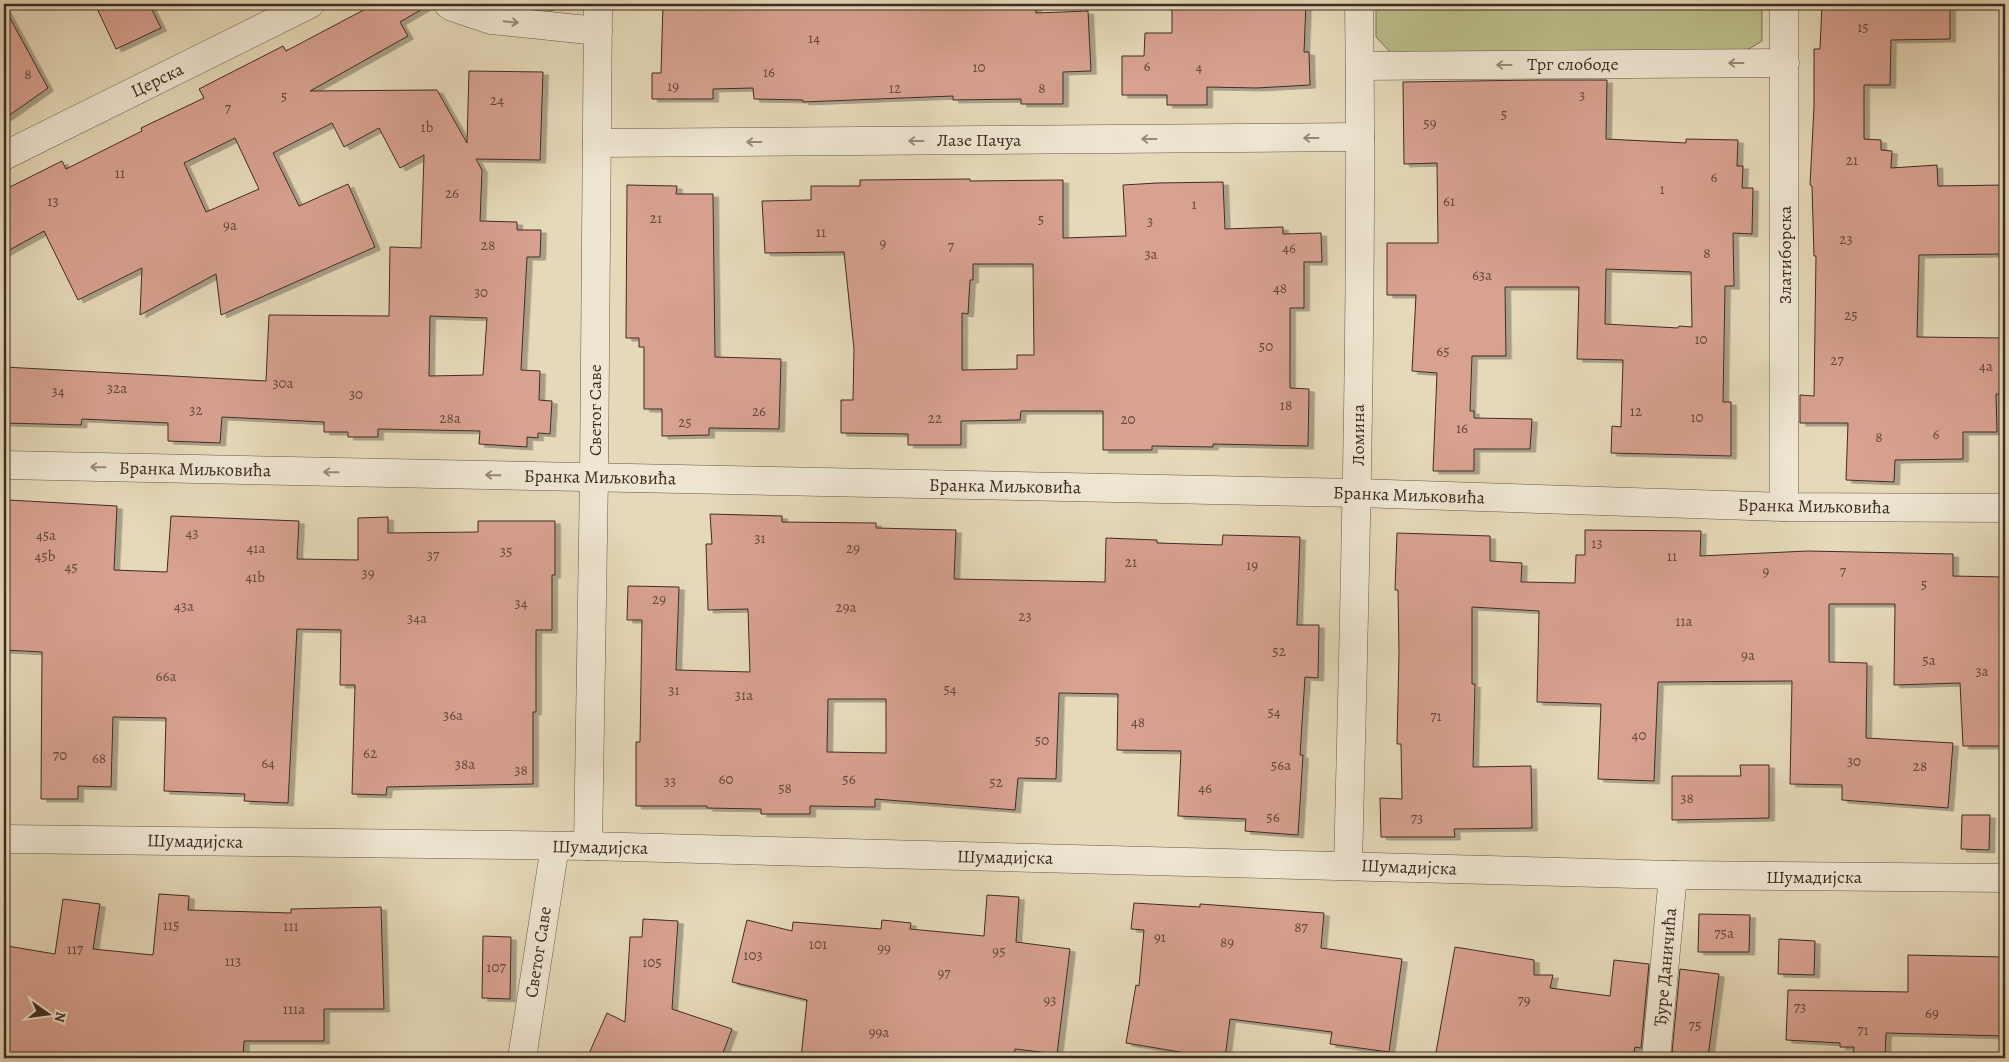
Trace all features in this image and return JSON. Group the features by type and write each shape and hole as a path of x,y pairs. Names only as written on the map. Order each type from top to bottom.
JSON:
{"street":[{"name":"Церска","path":"4,156 310,4"},
{"path":"448,4 491,20 598,31"},
{"name":"Светог Саве","path":"588,846 594,477 598,4"},
{"name":"Ломина","path":"1348,866 1358,493 1359,4"},
{"name":"Златиборска","path":"1784,4 1784,507"},
{"name":"Трг слободе","path":"1360,66 1785,63"},
{"name":"Лазе Пачуа","path":"597,143 1360,137"},
{"name":"Бранка Миљковића","path":"4,465 1358,493 1784,507 2005,508"},
{"name":"Шумадијска","path":"4,839 588,846 1673,876 2005,878"},
{"name":"Светог Саве","path":"522,1058 555,846"},
{"name":"Ђуре Даничића","path":"1656,1058 1673,876"}],"green space":[{"path":"497,4 577,4 543,13"},
{"path":"1376,4 1762,4 1762,41 1747,50 1393,55 1376,37"}],"building":[{"path":"95,4 149,4 161,28 116,49"},
{"path":"375,4 431,4 400,22 408,36 310,91 437,90 467,143 469,71 543,72 540,160 476,159 482,170 480,221 517,222 517,230 541,230 540,257 527,257 521,370 540,371 539,400 552,401 550,434 538,433 538,438 527,437 527,447 479,444 480,431 378,429 378,437 348,437 348,432 324,432 324,422 222,417 220,443 168,441 168,423 82,419 81,425 4,423 4,367 266,381 269,315 389,316 390,247 421,248 424,155 400,168 379,128 344,147 332,123 273,153 299,206 348,184 375,247 221,315 216,274 140,315 142,268 78,300 44,231 4,253 4,190 62,161 66,169 142,131 141,128 204,98 199,89 283,46 286,51","holes":["235,138 259,189 206,212 184,163","430,316 487,318 483,375 429,376"]},
{"path":"663,4 1036,4 1036,13 1088,11 1091,71 1063,72 1063,104 1021,104 1021,99 953,100 953,96 803,102 803,100 754,99 753,88 713,89 713,99 652,99 652,73 661,73"},
{"path":"1172,4 1306,4 1304,52 1309,52 1310,85 1257,88 1207,87 1207,105 1167,105 1167,95 1122,95 1122,56 1144,56 1145,33 1172,33"},
{"path":"1822,4 1950,4 1950,39 1891,40 1890,85 1864,85 1864,139 1881,140 1881,150 1892,151 1891,168 1937,165 1938,186 2005,185 2005,254 1919,255 1917,337 2005,338 2005,394 1996,394 1997,432 1963,432 1963,459 1895,460 1894,482 1846,480 1848,423 1800,423 1800,395 1814,396 1816,256 1814,256 1812,186 1810,185 1814,107 1814,49 1820,49"},
{"path":"4,7 48,88 4,119"},
{"path":"1607,80 1606,139 1686,143 1686,139 1738,140 1737,166 1743,166 1742,188 1753,188 1752,234 1733,233 1734,286 1725,286 1723,402 1731,402 1731,456 1611,453 1612,426 1621,427 1623,360 1577,359 1579,287 1505,287 1506,356 1472,356 1470,411 1474,411 1474,418 1532,419 1530,449 1474,449 1474,471 1433,471 1437,373 1412,371 1416,295 1387,295 1387,243 1438,243 1437,163 1404,164 1403,82","holes":["1606,269 1691,272 1692,327 1605,324"]},
{"path":"860,180 1063,180 1063,238 1126,236 1123,185 1223,182 1225,229 1283,227 1283,234 1321,233 1322,262 1304,262 1304,308 1290,308 1290,388 1309,389 1308,446 1213,444 1213,447 1152,446 1152,450 1103,450 1103,411 1021,411 1020,420 961,421 961,445 908,445 908,434 841,433 841,400 853,400 854,349 844,252 765,253 762,201 811,200 811,186 860,186","holes":["973,264 1033,264 1034,355 1017,355 1017,369 962,370 962,313 968,314 970,280 973,280"]},
{"path":"627,185 677,186 676,194 713,194 715,357 781,359 779,429 709,428 709,435 662,436 662,409 644,409 644,347 639,347 639,338 626,338"},
{"path":"8,500 117,506 114,570 167,572 171,516 299,521 297,559 358,560 358,518 388,517 388,533 478,532 478,521 555,521 555,575 552,575 552,630 536,630 536,712 533,712 533,784 387,787 386,795 352,794 355,685 340,685 341,630 297,629 288,803 244,801 245,794 164,791 166,718 113,717 111,787 78,786 78,799 41,799 42,652 4,650 4,514 7,514"},
{"path":"710,514 782,516 782,522 876,523 876,528 956,530 954,579 1105,582 1106,538 1157,540 1157,543 1222,545 1223,535 1300,537 1297,625 1319,625 1318,678 1305,677 1300,755 1303,755 1298,835 1245,831 1246,819 1178,816 1181,751 1117,750 1118,694 1059,693 1056,779 1018,778 1015,810 875,799 875,807 810,806 810,814 761,814 761,809 707,808 707,806 636,806 636,742 640,742 642,620 627,620 628,586 679,587 676,670 750,672 748,609 708,610 706,544 712,544","holes":["828,699 886,699 886,753 827,752"]},
{"path":"1585,530 1701,531 1700,556 1808,551 1953,554 1953,576 2005,577 2005,746 1963,746 1960,683 1894,685 1895,604 1829,604 1829,662 1867,663 1866,738 1953,743 1948,808 1842,800 1842,785 1790,784 1792,681 1658,682 1654,781 1598,779 1601,704 1537,702 1539,611 1472,607 1472,684 1475,684 1473,767 1531,766 1532,828 1454,829 1455,837 1381,837 1380,798 1402,799 1401,744 1397,744 1399,653 1398,590 1395,590 1397,533 1490,536 1490,561 1522,563 1521,582 1575,583 1576,555 1585,555"},
{"path":"1740,765 1769,765 1769,818 1672,820 1672,776 1741,776"},
{"path":"1962,815 1990,815 1989,850 1961,849"},
{"path":"159,894 189,896 188,910 291,913 291,909 381,907 384,1009 324,1009 324,1041 244,1041 243,1058 149,1058 79,1053 78,1058 4,1058 4,965 7,946 55,954 63,899 100,904 93,949 153,955"},
{"path":"987,895 1019,897 1016,942 1070,949 1057,1054 1015,1049 1014,1058 894,1055 894,1058 801,1058 807,1000 732,982 747,920 792,931 793,922 881,929 882,920 911,923 910,929 984,936"},
{"path":"1134,903 1200,907 1200,904 1324,913 1321,948 1402,959 1389,1052 1330,1044 1332,1032 1230,1019 1225,1058 1185,1058 1186,1053 1126,1043 1136,985 1139,986 1144,930 1131,929"},
{"path":"1699,914 1750,915 1749,952 1698,952"},
{"path":"643,919 678,921 672,1009 732,1029 721,1058 587,1058 607,1013 625,1022 630,937 642,937"},
{"path":"483,936 511,937 510,999 482,998"},
{"path":"1779,939 1815,941 1814,975 1778,974"},
{"path":"1455,947 1534,960 1534,975 1553,975 1550,988 1610,996 1614,960 1649,964 1641,1048 1635,1047 1633,1058 1435,1058"},
{"path":"1908,955 2005,957 2005,1036 1886,1033 1885,1058 1853,1058 1854,1047 1840,1047 1840,1043 1786,1040 1788,990 1908,992"},
{"path":"1680,969 1719,974 1708,1057 1672,1052"}]}
